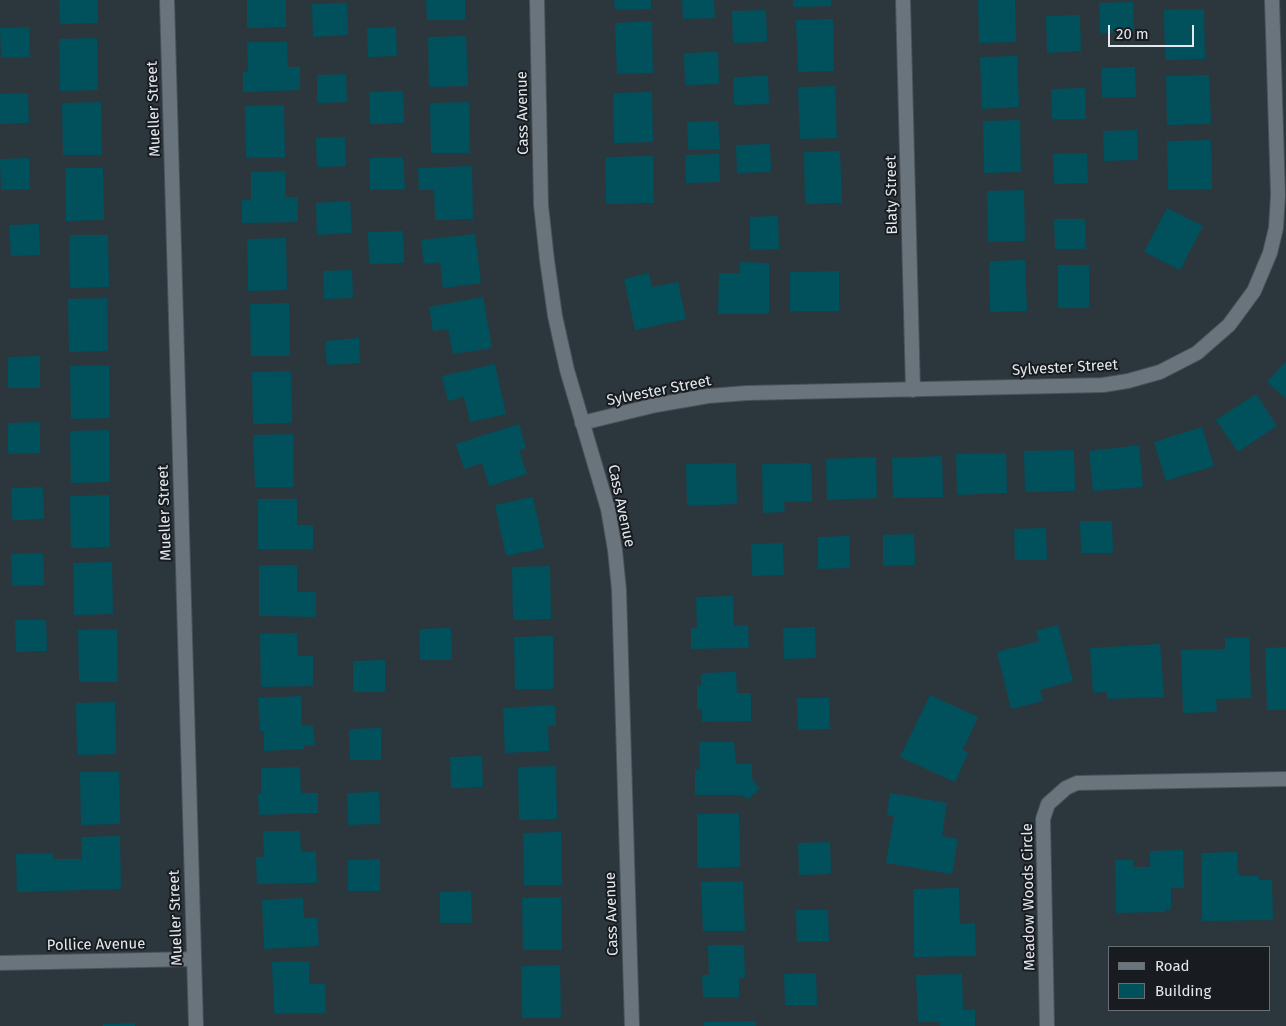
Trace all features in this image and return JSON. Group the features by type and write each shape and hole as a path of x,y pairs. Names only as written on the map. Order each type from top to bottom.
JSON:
{"street":[{"name":"Mueller Street","path":"167,0 196,1026"},
{"name":"Cass Avenue","path":"537,0 541,205 555,316 567,370 608,509 619,590 632,1026"},
{"name":"Blaty Street","path":"903,0 913,390"},
{"name":"Sylvester Street","path":"582,423 656,405 708,396 747,393 1103,385 1128,381 1160,372 1197,352 1229,325 1254,291 1270,252 1276,228 1278,195 1272,0"},
{"name":"Meadow Woods Circle","path":"1047,1026 1043,819 1048,804 1066,788 1077,783 1286,779"},
{"name":"Pollice Avenue","path":"0,963 194,959"}],"building":[{"path":"59,0 98,0 98,23 60,24"},
{"path":"247,0 286,0 286,27 247,28"},
{"path":"426,0 465,0 465,20 427,20"},
{"path":"614,0 651,0 651,9 615,10"},
{"path":"682,0 714,0 715,18 683,19"},
{"path":"793,0 831,0 831,6 793,7"},
{"path":"978,0 1015,0 1016,42 979,43"},
{"path":"1133,2 1134,32 1100,33 1099,3"},
{"path":"347,3 348,35 313,37 312,4"},
{"path":"1204,9 1205,59 1165,60 1164,10"},
{"path":"766,10 767,42 733,43 732,11"},
{"path":"1080,15 1081,51 1047,53 1046,16"},
{"path":"833,19 834,71 798,72 796,20"},
{"path":"652,21 653,73 617,74 615,23"},
{"path":"29,27 30,57 1,58 0,28"},
{"path":"396,27 397,56 368,57 367,28"},
{"path":"466,36 468,86 429,87 428,37"},
{"path":"97,38 98,90 60,91 59,39"},
{"path":"247,42 287,42 288,67 300,67 300,90 243,92 243,72 248,72"},
{"path":"718,52 719,84 685,85 684,53"},
{"path":"1017,56 1019,107 982,109 980,57"},
{"path":"1135,67 1136,97 1102,98 1101,68"},
{"path":"346,74 347,102 317,103 317,75"},
{"path":"1209,75 1211,124 1167,125 1166,76"},
{"path":"768,76 769,104 734,105 733,77"},
{"path":"835,86 837,138 800,139 798,87"},
{"path":"1085,88 1086,119 1052,119 1051,89"},
{"path":"403,91 404,123 370,124 369,92"},
{"path":"652,92 653,142 614,143 613,93"},
{"path":"28,93 29,123 0,124 0,94"},
{"path":"101,102 102,155 63,155 62,103"},
{"path":"469,102 470,153 431,153 430,103"},
{"path":"284,105 285,157 246,158 245,106"},
{"path":"1020,120 1021,172 984,173 983,121"},
{"path":"718,121 720,149 688,150 687,122"},
{"path":"1137,130 1138,160 1104,161 1103,131"},
{"path":"345,137 346,166 317,167 316,138"},
{"path":"1211,140 1212,189 1168,190 1167,141"},
{"path":"770,144 771,172 737,173 736,145"},
{"path":"840,151 842,203 805,204 804,152"},
{"path":"1087,153 1088,183 1054,184 1053,154"},
{"path":"719,154 720,182 686,183 685,155"},
{"path":"653,156 654,203 606,204 605,157"},
{"path":"403,157 405,189 370,190 369,158"},
{"path":"29,158 30,189 1,190 0,159"},
{"path":"472,166 473,219 435,220 434,190 419,190 418,168"},
{"path":"65,168 103,168 104,220 66,221"},
{"path":"285,171 286,197 298,197 298,222 242,223 242,200 251,200 251,172"},
{"path":"1024,190 1025,241 988,242 987,191"},
{"path":"350,201 352,233 317,235 316,203"},
{"path":"1167,208 1203,226 1180,270 1144,252"},
{"path":"778,216 779,249 750,250 750,217"},
{"path":"1054,219 1085,219 1086,249 1055,249"},
{"path":"39,224 40,255 11,256 9,225"},
{"path":"403,231 404,263 369,264 368,232"},
{"path":"475,234 481,283 443,288 440,262 424,264 421,240"},
{"path":"69,235 108,235 109,287 70,288"},
{"path":"286,238 287,290 248,291 247,239"},
{"path":"1025,260 1027,311 990,312 989,261"},
{"path":"740,262 769,263 769,314 718,314 719,273 740,273"},
{"path":"1058,265 1089,265 1089,308 1058,308"},
{"path":"352,270 353,298 324,299 323,271"},
{"path":"839,271 839,311 790,311 790,272"},
{"path":"649,273 652,287 678,282 686,319 635,330 624,279"},
{"path":"483,297 492,348 453,354 448,329 433,331 429,307"},
{"path":"107,298 108,351 69,352 68,299"},
{"path":"289,303 290,356 251,356 250,304"},
{"path":"359,338 360,363 327,365 325,341"},
{"path":"40,356 40,388 8,388 8,357"},
{"path":"1286,361 1286,399 1267,382"},
{"path":"495,364 506,414 470,422 464,397 448,401 442,376"},
{"path":"109,365 110,418 71,419 70,366"},
{"path":"291,371 292,423 253,424 252,372"},
{"path":"1256,394 1277,426 1238,452 1216,420"},
{"path":"40,422 40,453 8,454 8,423"},
{"path":"519,424 526,448 519,450 527,474 489,486 482,463 464,469 456,444"},
{"path":"1202,427 1214,466 1166,481 1154,442"},
{"path":"109,430 110,482 71,483 70,431"},
{"path":"293,434 294,487 255,487 253,435"},
{"path":"1139,445 1143,487 1093,491 1089,451"},
{"path":"1074,450 1075,491 1025,492 1024,451"},
{"path":"1006,453 1007,493 957,495 956,454"},
{"path":"942,456 943,497 893,498 892,458"},
{"path":"876,457 877,498 827,500 826,459"},
{"path":"736,463 737,504 687,506 686,464"},
{"path":"811,463 812,501 784,502 785,512 763,513 762,464"},
{"path":"43,487 44,519 12,520 11,488"},
{"path":"109,495 110,547 71,548 70,496"},
{"path":"533,497 544,548 506,556 495,505"},
{"path":"258,499 297,499 297,525 313,525 313,549 258,549"},
{"path":"1080,521 1112,521 1113,553 1081,553"},
{"path":"1046,528 1047,560 1015,560 1014,529"},
{"path":"914,534 915,565 883,566 883,535"},
{"path":"849,536 850,568 818,569 818,537"},
{"path":"783,543 784,575 752,576 751,544"},
{"path":"43,553 44,585 12,586 11,554"},
{"path":"112,562 113,614 74,615 73,563"},
{"path":"259,565 297,565 297,592 316,592 316,617 259,616"},
{"path":"550,566 551,619 513,620 512,567"},
{"path":"733,596 734,626 748,625 749,648 691,649 691,628 697,628 696,597"},
{"path":"15,620 46,620 47,651 16,652"},
{"path":"1058,625 1073,681 1040,690 1043,701 1011,709 997,652 1039,641 1036,631"},
{"path":"815,627 816,658 784,659 783,628"},
{"path":"451,628 452,660 420,660 419,629"},
{"path":"117,629 118,682 79,682 78,630"},
{"path":"297,633 298,656 313,656 313,686 261,687 260,634"},
{"path":"553,636 554,689 515,689 514,637"},
{"path":"1249,637 1251,698 1216,699 1217,712 1183,713 1181,650 1225,649 1225,638"},
{"path":"1160,644 1164,697 1107,699 1107,692 1093,693 1090,648"},
{"path":"1286,647 1286,710 1267,710 1265,648"},
{"path":"385,660 385,692 353,692 353,661"},
{"path":"736,672 737,693 751,693 751,721 702,722 702,709 697,709 697,686 701,686 701,673"},
{"path":"930,695 978,717 963,750 968,753 955,782 900,757"},
{"path":"301,696 302,726 313,725 315,745 304,746 304,749 264,751 264,731 260,731 258,698"},
{"path":"797,698 829,698 830,729 798,730"},
{"path":"115,702 116,754 77,755 76,703"},
{"path":"555,705 556,726 548,726 549,751 505,753 503,708"},
{"path":"381,728 381,760 350,760 349,729"},
{"path":"699,742 734,742 736,764 752,764 752,779 760,789 748,799 741,795 695,795 695,770 700,770"},
{"path":"482,756 483,787 451,788 450,757"},
{"path":"556,766 557,819 519,820 518,767"},
{"path":"300,767 301,793 318,793 318,813 259,815 258,794 261,794 261,768"},
{"path":"80,772 119,772 120,824 81,825"},
{"path":"379,792 380,824 348,825 347,793"},
{"path":"890,793 947,803 942,836 958,839 952,874 886,863 894,816 887,815"},
{"path":"739,813 740,867 697,868 697,814"},
{"path":"263,831 300,831 301,852 316,851 317,883 257,884 256,857 264,857"},
{"path":"561,832 562,885 524,885 523,833"},
{"path":"120,836 121,889 17,892 16,854 53,853 53,859 82,859 81,837"},
{"path":"830,842 831,874 799,875 798,843"},
{"path":"1183,850 1184,888 1171,888 1171,909 1165,909 1165,912 1116,913 1115,860 1133,860 1133,867 1150,867 1150,851"},
{"path":"1237,852 1238,874 1240,876 1259,876 1259,880 1272,880 1273,920 1202,921 1201,853"},
{"path":"380,859 380,891 348,891 348,860"},
{"path":"743,881 745,931 703,931 701,882"},
{"path":"959,888 960,924 975,923 976,956 914,957 913,889"},
{"path":"471,891 472,923 440,923 440,892"},
{"path":"561,897 562,950 523,950 522,898"},
{"path":"303,898 304,918 317,918 319,946 264,949 262,900"},
{"path":"796,910 828,910 829,941 797,942"},
{"path":"708,945 744,945 745,978 739,978 739,997 703,997 702,975 709,975"},
{"path":"309,961 309,984 325,984 326,1013 274,1014 272,962"},
{"path":"560,965 561,1018 522,1018 521,966"},
{"path":"816,973 817,1005 785,1005 784,974"},
{"path":"962,974 963,1010 975,1009 975,1026 940,1026 940,1022 918,1022 916,975"},
{"path":"756,1021 756,1026 704,1026 704,1022"},
{"path":"135,1023 135,1026 103,1026 103,1024"}]}
